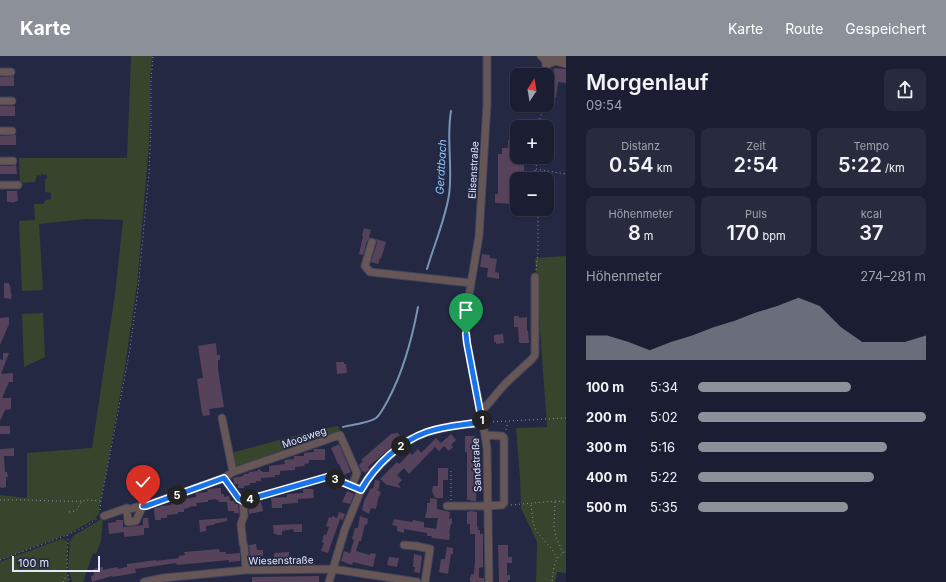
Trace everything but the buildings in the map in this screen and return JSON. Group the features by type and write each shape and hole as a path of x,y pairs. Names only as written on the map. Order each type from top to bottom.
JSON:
{"street":[{"name":"Elisenstraße","path":"482,422 465,328 467,306 479,236 487,104 487,56"},
{"path":"541,56 566,58"},
{"path":"541,56 545,60 546,65 555,61 566,64"},
{"path":"0,72 11,72"},
{"path":"0,101 12,101"},
{"path":"0,131 12,131"},
{"path":"0,161 13,161"},
{"path":"0,185 18,184"},
{"path":"372,242 365,266 370,272 471,283"},
{"path":"480,412 506,383 532,359 534,355 536,342 535,277"},
{"path":"222,418 233,472"},
{"path":"329,582 345,529 361,490 372,473 384,460 409,440 428,432 482,422"},
{"name":"Sandstraße","path":"482,422 488,463 489,582"},
{"name":"Moosweg","path":"102,516 127,508 127,510 146,506 224,478 233,472 340,435 357,473 352,486"},
{"path":"485,436 502,436 504,438 504,503 502,505 488,506"},
{"path":"224,478 239,499 243,501 327,477 361,490"},
{"path":"243,501 244,516 241,524 246,570"},
{"path":"127,510 128,522 136,521 143,506"},
{"name":"Sandstraße","path":"449,506 488,506"},
{"path":"404,544 430,549 425,582"},
{"name":"Wiesenstraße","path":"144,582 163,578 246,570 333,569 417,582"}],"path":[{"path":"0,560 67,535 85,527 102,516 101,501 130,348 138,289 148,173 153,56"},
{"path":"535,172 536,164"},
{"path":"536,169 566,174"},
{"path":"535,277 538,252 538,216"},
{"path":"482,422 566,418"},
{"path":"504,438 508,421"},
{"path":"449,506 451,470"},
{"path":"0,500 68,502 89,500 101,501"},
{"path":"69,512 76,510 82,501"},
{"path":"502,505 514,506 555,501 566,502"},
{"path":"555,501 554,526 556,537 563,552"},
{"path":"531,504 536,531 558,558"},
{"path":"67,535 68,578 70,582"},
{"path":"552,581 554,564 563,552 566,551"},
{"path":"63,582 65,578 68,578"}],"green space":[{"path":"131,56 152,56 149,144 137,285 124,373 99,513 95,519 70,533 0,560 0,495 27,498 27,453 92,448 115,294 123,220 87,219 39,224 43,290 22,291 19,221 35,220 34,204 43,204 46,200 51,199 51,193 45,192 45,179 47,179 47,175 37,175 35,182 20,183 19,158 127,158"},
{"path":"566,256 566,573 557,572 555,582 536,582 537,542 521,508 516,428 547,427 535,258"},
{"path":"43,313 45,357 24,367 22,314"},
{"path":"338,426 341,433 235,469 231,453 316,430"},
{"path":"103,518 101,541 96,554 93,553 83,582 72,582 68,566 70,541 73,536"},
{"path":"61,539 67,541 67,570 69,582 0,582 0,562"}],"waterway":[{"name":"Gerdtbach","path":"427,269 442,223 449,195 449,132 451,111"},
{"name":"Gerdtbach","path":"343,427 373,420 382,410 403,367 418,307"}],"route":[{"path":"143,506 224,478 239,499 243,501 327,477 361,490 372,473 384,460 409,440 438,429 482,422 466,334"}]}
